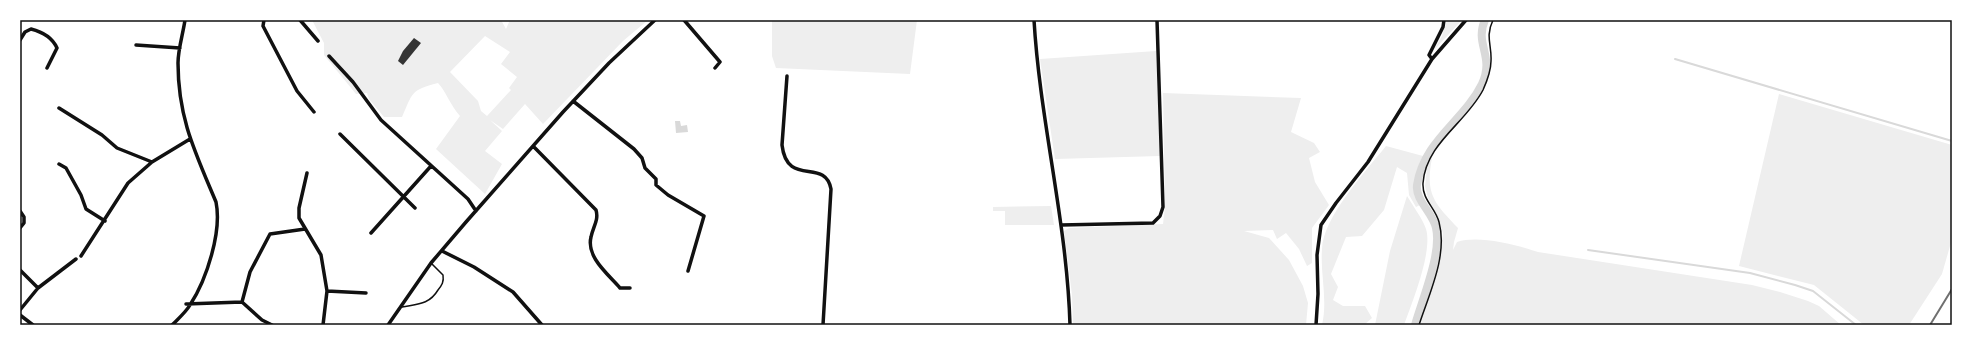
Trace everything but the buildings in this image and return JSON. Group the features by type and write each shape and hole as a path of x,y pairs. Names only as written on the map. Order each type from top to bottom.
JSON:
{"street":[{"path":"172,325 190,305 208,267 217,233 218,213 216,202 190,139 180,101 178,62 185,20"},
{"path":"264,20 263,26 297,91 314,112"},
{"path":"300,20 318,41"},
{"path":"388,325 431,264 476,211 573,101 609,63 655,20"},
{"path":"684,20 720,62 715,68"},
{"path":"1034,20 1041,85 1066,262 1070,325"},
{"path":"1061,225 1153,222 1160,216 1163,207 1157,20"},
{"path":"1432,59 1429,55 1443,27 1444,20"},
{"path":"1316,325 1318,294 1317,255 1322,225 1336,203 1368,162 1432,59 1466,20"},
{"path":"20,40 25,32 31,29 39,31 53,40 57,48 47,68"},
{"path":"136,45 180,48"},
{"path":"329,56 353,82 381,120 468,199 476,211"},
{"path":"786,76 782,145 786,162 798,170 820,173 825,176 830,183 831,190 823,325"},
{"path":"573,101 634,149 642,158 645,168 656,179 656,185 668,195 704,216 688,271"},
{"path":"59,108 102,134 117,148 152,162"},
{"path":"340,134 415,208"},
{"path":"81,256 105,221 128,183 152,162 190,139"},
{"path":"533,146 596,210 598,217 590,239 590,250 620,288 630,288"},
{"path":"59,164 66,168 81,194 86,208 105,221"},
{"path":"371,233 405,197 431,166"},
{"path":"307,173 298,208 300,218 305,229 321,255 327,291 323,325"},
{"path":"20,211 24,217 24,223 20,228"},
{"path":"242,302 250,272 270,234 305,229"},
{"path":"442,251 474,267 513,292 542,325"},
{"path":"20,310 38,288 76,259"},
{"path":"20,270 38,288"},
{"path":"327,291 366,293"},
{"path":"186,304 242,302 262,320 272,325"},
{"path":"20,314 33,325"}],"lane":[{"path":"400,307 426,303 436,295 443,283 443,275 431,264"}],"path":[{"path":"1419,325 1438,264 1441,232 1439,220 1423,192 1424,173 1430,157 1447,133 1477,100 1484,89 1490,72 1492,60 1488,42 1489,27 1493,20"}],"shaded area":[{"path":"312,20 501,20 506,29 510,20 648,20 623,41 543,124 525,104 503,129 490,120 502,131 485,151 502,164 485,194 436,149 460,116 438,83 429,85 417,91 408,103 402,117 384,117 369,99 367,93 356,94 324,55 324,43","holes":["485,36 510,52 501,64 517,77 509,88 511,90 487,116 481,111 478,101 450,72"]},
{"path":"772,20 917,20 910,74 776,68 772,56"},
{"path":"1447,20 1462,20 1434,50 1442,36"},
{"path":"1156,51 1160,156 1055,159 1040,59"},
{"path":"1163,93 1301,98 1291,132 1314,143 1320,152 1309,158 1315,182 1329,205 1312,228 1312,263 1307,266 1299,249 1286,233 1277,239 1273,230 1244,231 1269,238 1289,260 1303,286 1308,303 1306,325 1073,325 1072,295 1064,231 1069,228 1163,224 1165,207"},
{"path":"1779,94 1952,145 1952,239 1942,274 1909,325 1864,325 1814,285 1739,266"},
{"path":"675,121 680,121 681,126 687,125 688,132 676,133"},
{"path":"1386,146 1423,156 1418,168 1416,180 1420,205 1416,207 1409,195 1407,173 1397,167 1384,210 1362,236 1346,237 1331,274 1338,287 1333,300 1343,306 1365,306 1372,318 1364,325 1322,325 1324,316 1322,249 1324,236 1337,209 1357,181"},
{"path":"1432,158 1430,181 1433,197 1443,212 1458,228 1453,250 1457,242 1466,240 1486,240 1519,246 1538,252 1752,285 1808,301 1819,306 1841,325 1415,325 1420,320 1439,265 1443,233 1438,218 1428,198 1425,186 1428,159"},
{"path":"1407,196 1420,216 1426,229 1427,250 1421,277 1404,325 1375,325 1390,251"},
{"path":"1051,206 1054,225 1005,225 1005,211 993,211 993,207"}],"waterway":[{"path":"1415,325 1434,263 1437,238 1434,222 1421,201 1417,191 1417,185 1421,169 1428,155 1436,143 1465,109 1482,84 1486,66 1482,36 1482,28 1485,20"},
{"path":"1675,59 1952,141"},
{"path":"1588,250 1750,273 1795,285 1813,291 1856,325"}],"railway":[{"path":"1930,325 1952,289"}]}
